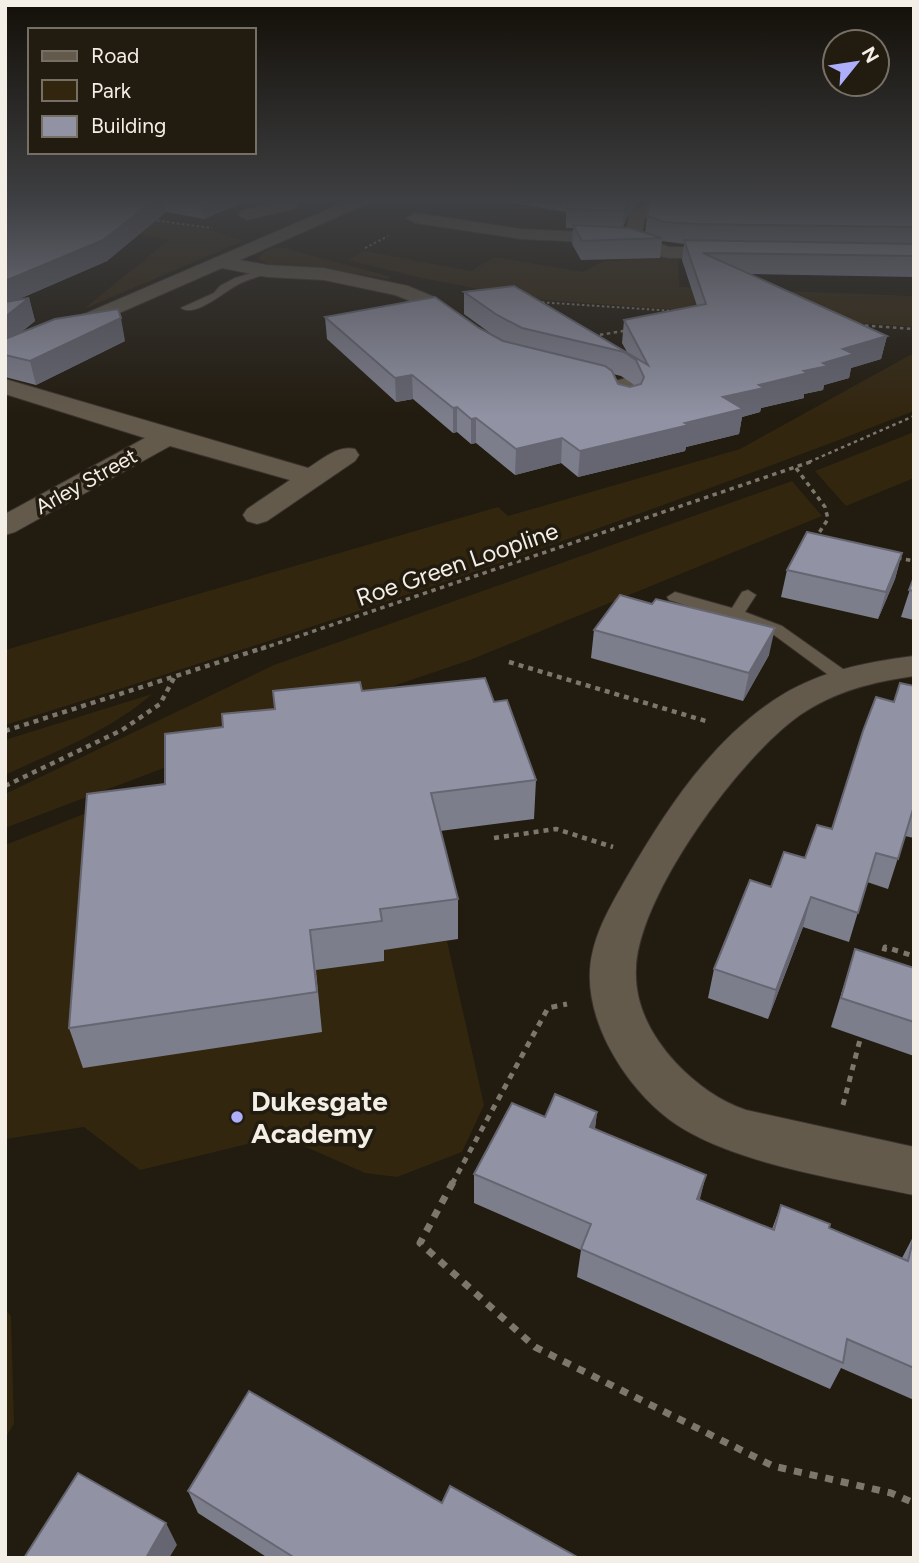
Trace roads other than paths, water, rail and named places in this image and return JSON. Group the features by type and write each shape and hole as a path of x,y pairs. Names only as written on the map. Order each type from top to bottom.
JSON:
{"street":[{"path":"5,356 196,272"},
{"path":"285,272 324,274 414,294 486,344"},
{"name":"Arley Street","path":"5,386 167,437 312,478"},
{"name":"Arley Street","path":"5,526 167,437"},
{"path":"257,515 346,455"},
{"path":"914,666 881,668 844,678 801,698 752,734 719,768 685,812 656,862 618,943 612,977 630,1040 657,1077 696,1110 740,1132 914,1171"}],"lane":[{"path":"186,308 218,295 228,285 264,272"},
{"path":"736,614 748,595"},
{"path":"675,597 736,614 776,629 844,678"}],"place":[{"name":"Dukesgate Academy","path":"237,1117"}]}
